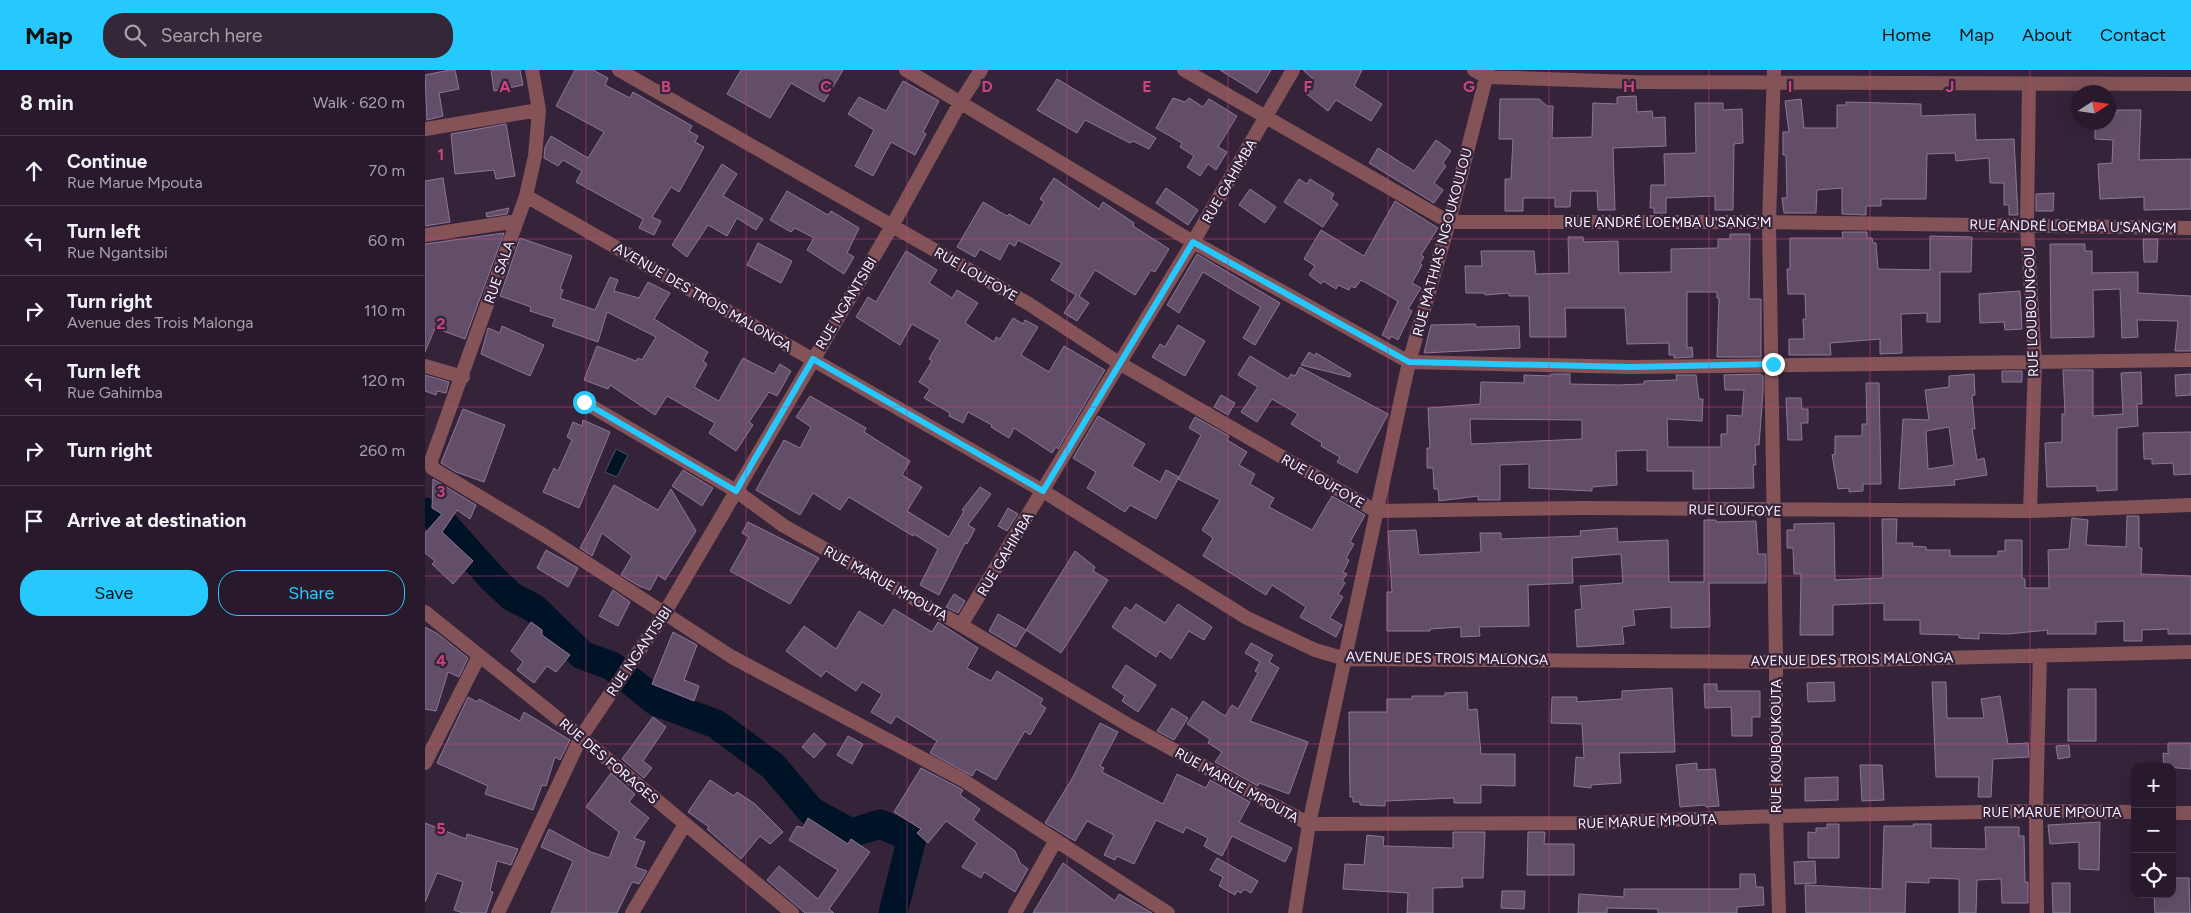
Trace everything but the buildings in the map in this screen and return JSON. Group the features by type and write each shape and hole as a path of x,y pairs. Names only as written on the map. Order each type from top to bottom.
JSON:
{"street":[{"name":"RUE SALA","path":"532,70 539,110 535,156 525,196 463,377 431,462 432,468 547,537 664,614"},
{"name":"RUE LOUFOYE","path":"619,70 1029,304 1119,363 1376,511 1583,508 2030,510 2191,505"},
{"path":"906,70 1193,242 1409,362 1631,367 2191,360"},
{"name":"RUE NGANTSIBI","path":"498,913 581,737 664,614 892,226 960,103 981,70"},
{"name":"RUE ANDRÉ LOEMBA U'SANG'M","path":"1185,70 1449,222 1769,222 2191,228"},
{"name":"RUE GAHIMBA","path":"961,626 1193,242 1293,70"},
{"path":"1474,70 1488,73 1632,82 1774,76 2029,84 2190,82"},
{"name":"RUE MATHIAS NGOUKOULOU","path":"1295,913 1309,824 1409,362 1449,222 1488,73"},
{"name":"RUE KOUBOUKOUTA","path":"1774,76 1769,222 1773,364 1776,816 1779,913"},
{"name":"RUE LOUBOUNGOU","path":"2029,84 2027,226 2035,363 2030,510"},
{"path":"425,129 539,110"},
{"name":"AVENUE DES TROIS MALONGA","path":"525,196 1043,491 1247,618 1315,650 1345,659 1776,662 2191,652"},
{"path":"425,235 517,221"},
{"path":"425,366 463,377"},
{"name":"RUE MARUE MPOUTA","path":"584,402 736,491 784,526 961,626 1131,726 1309,824 1589,823 1776,816 2035,811 2131,812"},
{"name":"RUE DES FORAGES","path":"425,612 581,737 786,911"},
{"path":"664,614 732,657 963,780 1168,913"},
{"path":"2037,913 2035,811 2040,655"},
{"path":"425,763 479,656"},
{"path":"2176,813 2191,813"},
{"path":"632,913 685,824"},
{"path":"1015,913 1056,840"}],"water":[{"path":"616,449 628,455 617,477 605,472"}],"waterway":[{"path":"425,512 441,521 492,578 512,597 534,608 582,655 612,666 657,702 716,724 773,766 811,811 851,833 880,824 912,838 893,913"}],"route":[{"path":"584,402 736,491 813,359 1043,491 1193,242 1409,362 1631,367 1773,364"}]}
